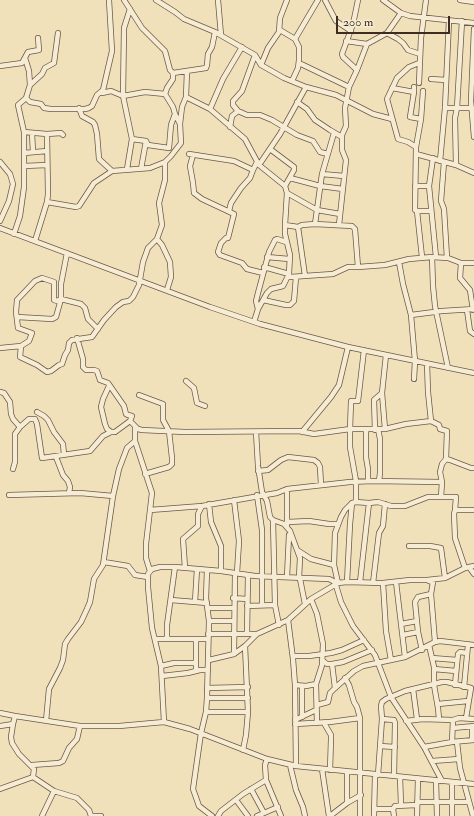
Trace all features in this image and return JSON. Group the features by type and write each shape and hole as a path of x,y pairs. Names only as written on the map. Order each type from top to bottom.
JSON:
{"street":[{"path":"26,98 30,102 41,104 44,108 89,108 103,90 112,51 109,0"},
{"path":"124,0 142,28 163,48 170,70 173,73 173,79 167,88 166,94 173,106 180,124"},
{"path":"156,0 188,21 215,32 255,54 261,65 292,81 306,87 336,95 373,114 392,119"},
{"path":"218,0 221,35"},
{"path":"287,0 278,26 280,30 295,39 299,46 299,63 292,81"},
{"path":"295,39 318,0"},
{"path":"325,0 336,21 351,31"},
{"path":"357,70 343,57 342,51 351,31 358,0"},
{"path":"383,0 401,13 474,23"},
{"path":"419,83 419,63 426,0"},
{"path":"460,0 474,2"},
{"path":"128,169 132,139 123,96 124,28 130,9"},
{"path":"346,41 367,44 387,33 401,13"},
{"path":"447,258 444,209 441,201 442,130 445,108 449,20"},
{"path":"456,165 455,118 457,108 462,22"},
{"path":"474,29 471,82 474,137"},
{"path":"261,65 268,48 280,30"},
{"path":"30,85 42,74 45,68 54,63 58,32"},
{"path":"173,73 206,68 208,54 212,47 215,32"},
{"path":"387,33 398,38 408,50 420,54"},
{"path":"0,66 22,63 28,52 39,50 38,38"},
{"path":"340,225 346,160 342,150 342,136 346,126 346,100 349,87 367,44"},
{"path":"210,109 223,79 242,47"},
{"path":"255,54 242,91 233,101 233,105 238,111 247,114 260,115 297,135 313,141 320,152 328,154"},
{"path":"14,234 20,216 24,187 24,132 18,105 26,98 30,85 29,71 25,58"},
{"path":"299,63 349,87"},
{"path":"416,147 408,142 398,139 387,99 400,75 409,67 419,63"},
{"path":"47,202 76,207 94,183 112,171 150,168 165,162 181,143 180,124 182,107 186,97 187,71"},
{"path":"431,79 446,80"},
{"path":"229,211 231,203 270,148 306,87"},
{"path":"414,87 410,117 422,119"},
{"path":"392,88 414,92"},
{"path":"97,96 102,92 111,91 123,96 145,92 166,94"},
{"path":"422,257 417,211 415,210 415,186 416,147 422,119 423,91"},
{"path":"186,97 210,109 245,140 258,163 285,186 287,193 284,234 289,249 288,275 283,286 272,289 263,300 258,309 254,322"},
{"path":"297,102 307,109 315,120 334,133 342,136"},
{"path":"79,108 82,116 93,122 95,125 99,159 112,171"},
{"path":"445,108 472,108"},
{"path":"230,127 232,116 238,111"},
{"path":"132,139 146,141 148,145 169,148 171,125 175,114"},
{"path":"24,132 63,135"},
{"path":"32,132 33,152"},
{"path":"315,224 322,174 334,133"},
{"path":"35,241 47,202 49,185 47,165 47,134"},
{"path":"141,169 146,141"},
{"path":"270,148 293,165 294,170 285,186"},
{"path":"24,153 47,151"},
{"path":"253,170 234,161 191,154 190,166 194,183 194,193 202,199 234,214 228,238 226,238 222,243 218,252 220,255 242,264 247,269 262,273"},
{"path":"416,154 456,165 474,173"},
{"path":"432,158 429,186 434,257 433,286 448,368"},
{"path":"0,162 10,174 12,184 9,201 0,221"},
{"path":"20,346 20,357 37,365 47,372 51,371 62,364 68,350 69,343 72,340 77,338 92,337 104,320 116,307 123,302 129,301 133,297 140,280 143,262 148,248 157,239 162,225 159,203 165,180 165,162"},
{"path":"24,166 47,165"},
{"path":"322,174 344,176"},
{"path":"290,178 320,186 343,189"},
{"path":"415,186 429,186"},
{"path":"287,193 317,210 340,214"},
{"path":"417,211 431,211"},
{"path":"285,225 298,227 315,224 354,227 358,267"},
{"path":"298,227 305,276"},
{"path":"0,228 254,322 348,347 474,373"},
{"path":"157,239 162,245 170,262 171,277 167,290"},
{"path":"258,309 256,301 267,257 275,240 277,239 286,242"},
{"path":"17,317 54,318 57,314 61,299 61,284 67,253"},
{"path":"267,257 289,259"},
{"path":"264,267 296,277 332,274 348,267 373,266 422,257 447,258 460,263 474,263"},
{"path":"399,262 411,315 415,361 414,379"},
{"path":"411,315 437,311 473,309 470,290 460,278 460,263"},
{"path":"263,300 281,305 290,305 294,301 296,277"},
{"path":"0,348 20,346 29,341 32,333 18,328 16,312 17,300 34,281 42,278 54,282 54,300 57,301 61,299 81,304 85,308 88,319 98,328"},
{"path":"467,310 470,331 474,334"},
{"path":"13,468 15,462 15,434 29,419 35,419 39,431 42,458 90,451 103,436 110,432 115,432 130,421 132,416 126,414 124,406 109,386 100,380 97,371 86,370 83,367 83,359 77,338"},
{"path":"302,432 339,386 348,347"},
{"path":"347,582 350,524 356,481 350,447 351,401 358,401 364,350"},
{"path":"385,429 382,392 386,355"},
{"path":"427,364 431,421"},
{"path":"186,381 194,388 198,403 205,406"},
{"path":"109,386 101,407 105,424 110,432"},
{"path":"0,392 4,394 10,402 11,414 13,419 20,427"},
{"path":"379,481 380,439 376,429 374,400 382,392"},
{"path":"139,395 163,404 163,420 169,431 172,458 172,464 169,467 146,474"},
{"path":"37,412 48,420 54,432 63,444 64,456"},
{"path":"130,421 135,427 142,430 302,432 314,434 350,429 385,429 406,424 431,421 439,424 440,429 447,431 446,460 441,468 441,497"},
{"path":"135,427 135,441 152,492 146,544 146,558 150,571 148,577 152,628 161,666 164,722"},
{"path":"366,429 368,481"},
{"path":"256,432 258,471 270,517 273,520 275,605 279,625"},
{"path":"46,721 49,689 63,660 65,644 81,622 90,602 94,580 104,562 105,544 119,469 127,448 135,441"},
{"path":"56,457 63,475 68,481 70,487 69,493"},
{"path":"258,471 268,470 281,460 288,457 314,460 320,467 321,485"},
{"path":"446,460 474,468"},
{"path":"150,510 202,506 257,495 277,493 287,489 356,481 442,482"},
{"path":"287,489 287,524 301,562 300,578 305,604"},
{"path":"9,495 69,493 113,496"},
{"path":"257,495 262,530 262,606"},
{"path":"442,781 424,747 391,697 372,650 353,626 341,602 334,565 334,538 337,524 345,510 354,503 378,502 405,506 428,497 456,497 455,538 474,574"},
{"path":"234,500 239,541 233,598 234,654"},
{"path":"360,582 369,503"},
{"path":"209,504 211,522 221,546 221,571"},
{"path":"373,583 379,533 383,526 385,504"},
{"path":"185,568 183,538 198,526 198,514 202,506"},
{"path":"455,510 474,510"},
{"path":"273,520 287,524 309,520 337,524"},
{"path":"287,577 290,531"},
{"path":"409,546 430,546 441,548 445,578"},
{"path":"296,549 311,559 334,565"},
{"path":"104,562 128,566 135,575 148,577"},
{"path":"150,571 156,567 175,567 221,571 248,576 329,579 337,584"},
{"path":"167,639 167,625 175,567"},
{"path":"155,639 196,639 234,634 257,634 288,620 311,599 337,584 347,582 383,583 445,578 470,567"},
{"path":"195,602 196,569"},
{"path":"207,570 207,606 209,621 207,698 193,789 199,806 212,816"},
{"path":"247,634 248,576"},
{"path":"427,580 432,582 431,594 435,642"},
{"path":"396,582 405,657"},
{"path":"383,583 386,631 391,660"},
{"path":"422,650 418,632 415,602 416,599 423,595 431,594"},
{"path":"233,598 247,599"},
{"path":"311,599 317,614 323,644 322,660 316,684 317,723"},
{"path":"171,600 195,602 207,606 233,608"},
{"path":"247,606 275,605"},
{"path":"288,620 295,686 296,766"},
{"path":"209,621 234,621"},
{"path":"401,624 417,621"},
{"path":"402,635 418,632"},
{"path":"208,660 234,654 257,634"},
{"path":"196,639 196,671"},
{"path":"293,656 307,656 342,650 364,640"},
{"path":"295,722 328,702 330,693 345,678 363,666 405,657 422,650 435,642 447,641 474,646"},
{"path":"429,645 434,669 434,685 438,704 439,720"},
{"path":"464,687 468,645"},
{"path":"243,750 248,712 245,646"},
{"path":"322,660 327,664 343,662 372,650"},
{"path":"455,684 459,653 467,653"},
{"path":"432,658 466,666"},
{"path":"161,666 174,663 196,663"},
{"path":"332,664 335,688"},
{"path":"434,669 456,671"},
{"path":"162,676 208,670"},
{"path":"345,678 349,685 360,718 360,816"},
{"path":"374,816 376,775 382,719 381,704 391,697 401,693 442,682 455,684 472,688 468,701 466,718"},
{"path":"295,686 316,684"},
{"path":"302,686 302,717"},
{"path":"207,688 248,687"},
{"path":"413,690 417,719"},
{"path":"207,698 248,698"},
{"path":"438,704 468,701"},
{"path":"206,712 248,712"},
{"path":"0,713 80,726 119,726 164,722 201,733 267,759 290,765 322,770 474,784"},
{"path":"15,716 11,737 14,748 32,766 34,773 33,777"},
{"path":"295,722 324,723 360,718"},
{"path":"382,719 395,721 394,776"},
{"path":"406,721 417,719 474,719"},
{"path":"453,720 452,728 464,784 473,816"},
{"path":"324,723 331,735 330,770"},
{"path":"0,726 13,724"},
{"path":"32,766 59,763 63,761 77,739 80,726"},
{"path":"424,747 473,740 473,726 452,728"},
{"path":"380,746 395,746"},
{"path":"267,759 265,765 266,780 281,816"},
{"path":"432,761 459,759"},
{"path":"290,765 296,790 305,816"},
{"path":"322,770 329,816 361,795"},
{"path":"347,772 347,803"},
{"path":"0,789 33,777"},
{"path":"33,777 54,791 77,798 89,810 91,816 101,816"},
{"path":"400,777 401,805"},
{"path":"417,816 418,779"},
{"path":"218,816 221,811 266,780"},
{"path":"436,781 437,816"},
{"path":"452,782 452,816"},
{"path":"251,789 264,813"},
{"path":"42,816 54,791"},
{"path":"236,800 248,816"},
{"path":"374,809 392,809 395,806 417,803 469,802"},
{"path":"257,816 278,808"},
{"path":"392,809 394,816"}]}
